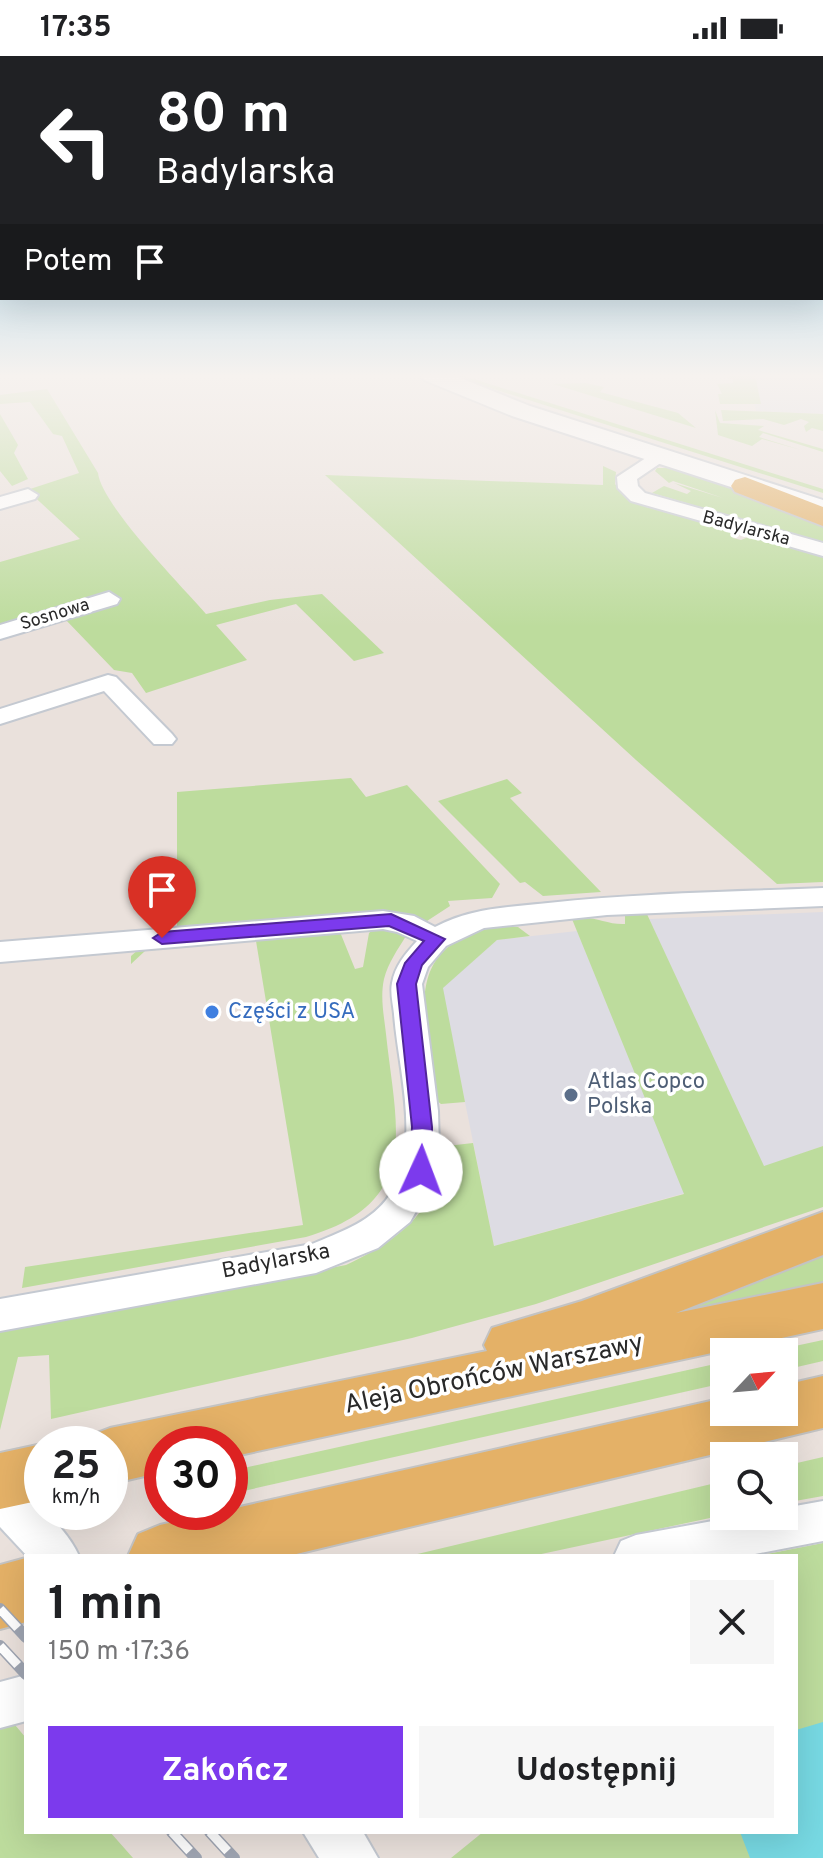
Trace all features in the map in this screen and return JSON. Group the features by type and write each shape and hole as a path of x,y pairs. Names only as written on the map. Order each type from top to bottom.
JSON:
{"main road":[{"path":"667,459 823,509"},
{"path":"698,459 823,499"},
{"path":"744,459 823,484"},
{"path":"745,486 823,517"},
{"path":"230,1426 586,1323 823,1233"},
{"name":"Aleja Obrońców Warszawy","path":"248,1426 823,1306"},
{"path":"798,1408 823,1402"},
{"path":"169,1554 722,1426"},
{"path":"0,1481 24,1476"},
{"path":"0,1597 24,1591"}],"street":[{"name":"Badylarska","path":"653,459 627,477 628,488 638,497 823,550"},
{"path":"0,503 28,495"},
{"name":"Sosnowa","path":"0,632 109,599"},
{"path":"0,717 108,682 163,739"},
{"name":"Badylarska","path":"0,1315 316,1258 356,1243 383,1226 402,1207 421,1171 422,1127 407,984 414,963 436,939 463,924 513,914 823,897"},
{"path":"0,952 383,920 404,923 436,939"},
{"path":"0,1498 55,1554"},
{"path":"647,1554 823,1521"},
{"path":"0,1705 24,1699"},
{"path":"330,1834 353,1858"}],"shaded area":[{"path":"823,912 823,1146 764,1167 649,919"},
{"path":"577,931 685,1193 494,1246 442,988 497,940"}],"green space":[{"path":"0,459 17,459 28,479 12,486 0,471"},
{"path":"73,459 90,459 113,505 128,525 206,614 270,600 322,594 384,653 354,661 296,604 216,625 247,660 146,693 132,673 114,670 65,619 0,628 0,562 80,539 27,490 79,473"},
{"path":"716,459 728,459 823,489 823,493"},
{"path":"603,466 616,472 615,484 626,497 646,507 732,529 736,534 733,538 741,540 753,535 823,556 823,882 777,884 636,760 325,475 603,485"},
{"path":"657,468 680,468 823,521 823,543 652,493 664,486 687,494 691,491 674,483 723,498 673,481 669,483 655,471"},
{"path":"351,778 366,797 407,785 500,884 492,898 448,901 450,906 427,921 409,916 177,930 177,792"},
{"path":"507,779 522,793 510,798 601,892 543,896 525,882 520,883 438,801"},
{"path":"646,912 764,1166 823,1146 823,1207 536,1304 412,1338 51,1419 49,1355 18,1357 0,1430 0,1331 346,1265 383,1245 416,1217 432,1193 447,1146 473,1143 494,1246 684,1194 572,919 625,924 625,914"},
{"path":"502,926 518,927 530,936 497,940 443,988 465,1102 441,1104 436,1100 425,1015 426,990 432,968 446,949 468,935"},
{"path":"375,928 391,928 406,936 388,967 382,993 394,1101 394,1158 385,1183 369,1204 343,1222 306,1237 22,1288 25,1267 303,1225 256,941 145,951 131,964 131,956 139,949 340,932 355,969 363,967 369,933"},
{"path":"823,1248 823,1289 679,1315 678,1309"},
{"path":"823,1340 823,1361 798,1367 798,1345"},
{"path":"710,1365 710,1386 248,1490 248,1467"},
{"path":"823,1457 823,1496 798,1500 798,1463"},
{"path":"710,1484 710,1518 541,1554 417,1554"},
{"path":"823,1543 823,1858 451,1858 481,1834 798,1834 798,1554 767,1554"},
{"path":"15,1725 24,1736 24,1834 112,1834 133,1858 0,1858 0,1729"}],"water":[{"path":"823,1722 823,1858 750,1858 741,1834 798,1834 798,1729"}],"railway":[{"path":"0,1609 24,1635"},
{"path":"0,1646 24,1672"},
{"path":"174,1834 196,1858"},
{"path":"212,1834 234,1858"}],"place":[{"name":"Części z USA","path":"212,1012"},
{"name":"Atlas Copco Polska","path":"571,1095"}],"route":[{"path":"162,938 391,920 436,939 414,963 407,984 422,1127 421,1171"}]}
